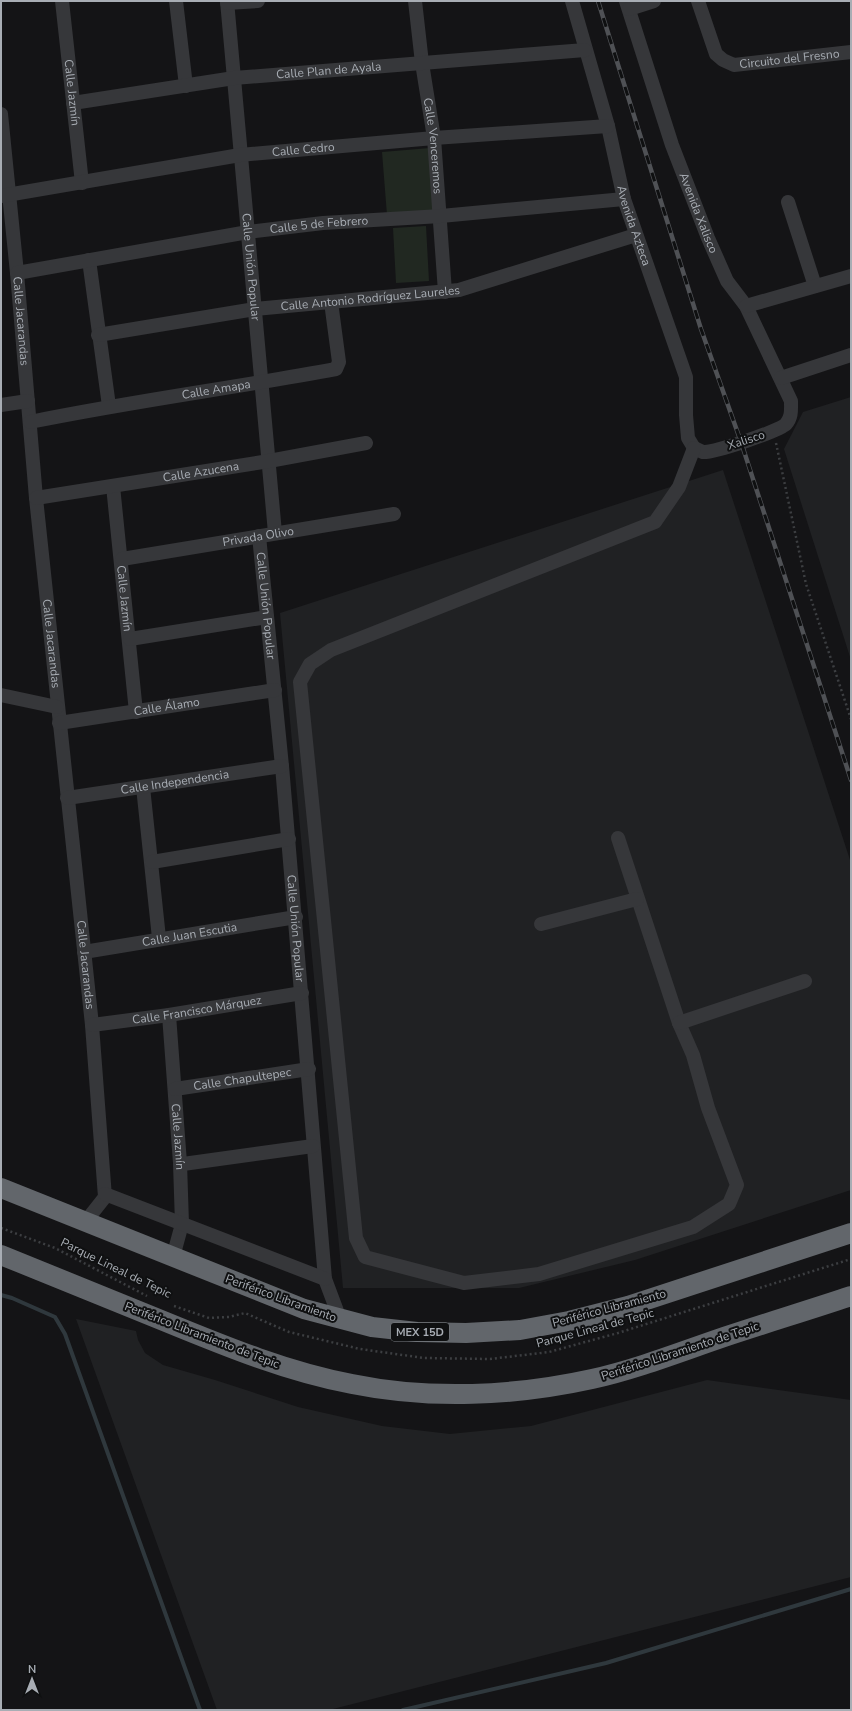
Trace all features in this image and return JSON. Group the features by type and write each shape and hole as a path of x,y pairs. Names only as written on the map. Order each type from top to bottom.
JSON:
{"highway":[{"name":"Periférico Libramiento","path":"1,1188 290,1304 372,1327 417,1332 466,1333 520,1330 569,1321 628,1306 851,1233"},
{"name":"Periférico Libramiento de Tepic","path":"1,1255 242,1352 294,1369 353,1384 405,1391 450,1393 498,1392 545,1387 592,1379 643,1365 851,1296"}],"street":[{"name":"Calle Jazmín","path":"62,1 82,183"},
{"path":"176,1 186,86"},
{"path":"227,2 258,1"},
{"name":"Calle Venceremos","path":"415,1 422,63 434,138 441,216 445,292"},
{"name":"Avenida Azteca","path":"572,1 608,126 624,199 686,377 688,438 694,448"},
{"path":"628,5 654,1"},
{"name":"Circuito del Fresno","path":"698,1 716,54 723,60 734,65 851,52"},
{"name":"Calle Unión Popular","path":"227,2 275,533"},
{"name":"Avenida Xalisco","path":"628,5 672,145 708,238 727,280 746,306 792,401 792,414"},
{"name":"Calle Plan de Ayala","path":"74,103 234,78 585,50"},
{"name":"Calle Jacarandas","path":"1,114 5,196 17,272 36,498 58,723 92,1025 105,1194"},
{"name":"Calle Cedro","path":"5,196 240,156 434,138 608,126"},
{"name":"Calle 5 de Febrero","path":"17,272 248,232 323,223 441,216 624,199"},
{"path":"788,202 814,286"},
{"name":"Calle Antonio Rodríguez Laureles","path":"98,335 255,309 459,290 636,235"},
{"path":"89,260 98,335 109,406"},
{"path":"746,306 851,276"},
{"name":"Calle Amapa","path":"30,422 109,406 336,369 339,362 331,302"},
{"path":"781,378 851,355"},
{"path":"1,405 28,401"},
{"name":"Xalisco","path":"694,448 704,452 717,450 773,431 785,425 792,414"},
{"name":"Calle Azucena","path":"36,498 268,461 366,443"},
{"path":"618,838 679,1023 693,1054 708,1108 737,1185 729,1204 694,1228 539,1274 464,1283 365,1257 356,1238 300,682 310,664 331,650 655,522 679,487 694,448"},
{"name":"Calle Jazmín","path":"114,486 136,712"},
{"name":"Privada Olivo","path":"122,559 394,514"},
{"name":"Calle Unión Popular","path":"259,536 296,917 309,1068 313,1146 325,1279 340,1319"},
{"path":"130,639 267,617"},
{"name":"Calle Álamo","path":"58,723 275,690"},
{"path":"1,695 57,707"},
{"name":"Calle Independencia","path":"67,798 282,766"},
{"path":"143,786 159,938"},
{"path":"152,862 288,839"},
{"path":"541,924 637,899"},
{"name":"Calle Juan Escutia","path":"84,952 159,938 296,917"},
{"path":"679,1023 805,981"},
{"name":"Calle Francisco Márquez","path":"92,1025 169,1015 302,993"},
{"name":"Calle Jazmín","path":"169,1015 180,1163 182,1224 173,1257"},
{"name":"Calle Chapultepec","path":"175,1089 309,1068"},
{"path":"180,1163 183,1164 313,1146"},
{"path":"86,1221 101,1202 105,1194 325,1279"}],"path":[{"path":"773,431 806,584 851,720"},
{"name":"Parque Lineal de Tepic","path":"1,1228 55,1248 148,1296"},
{"name":"Parque Lineal de Tepic","path":"169,1304 209,1318 228,1317 245,1313 289,1332 360,1349 424,1358 490,1359 549,1352 618,1333 851,1259"}],"shaded area":[{"path":"430,148 435,211 387,215 382,152"},
{"path":"426,226 429,281 396,283 393,228"},
{"path":"851,397 851,660 784,449 803,412"},
{"path":"723,470 851,863 851,1190 635,1260 519,1288 343,1288 280,613"},
{"path":"76,1319 136,1331 138,1340 145,1353 163,1365 298,1407 382,1426 450,1434 531,1426 707,1380 851,1400 851,1577 329,1710 217,1710"}],"waterway":[{"path":"1,1295 12,1298 55,1317 65,1334 200,1710"},
{"path":"403,1710 606,1663 851,1589"}],"railway":[{"path":"598,1 701,329 741,442 851,780"}]}
